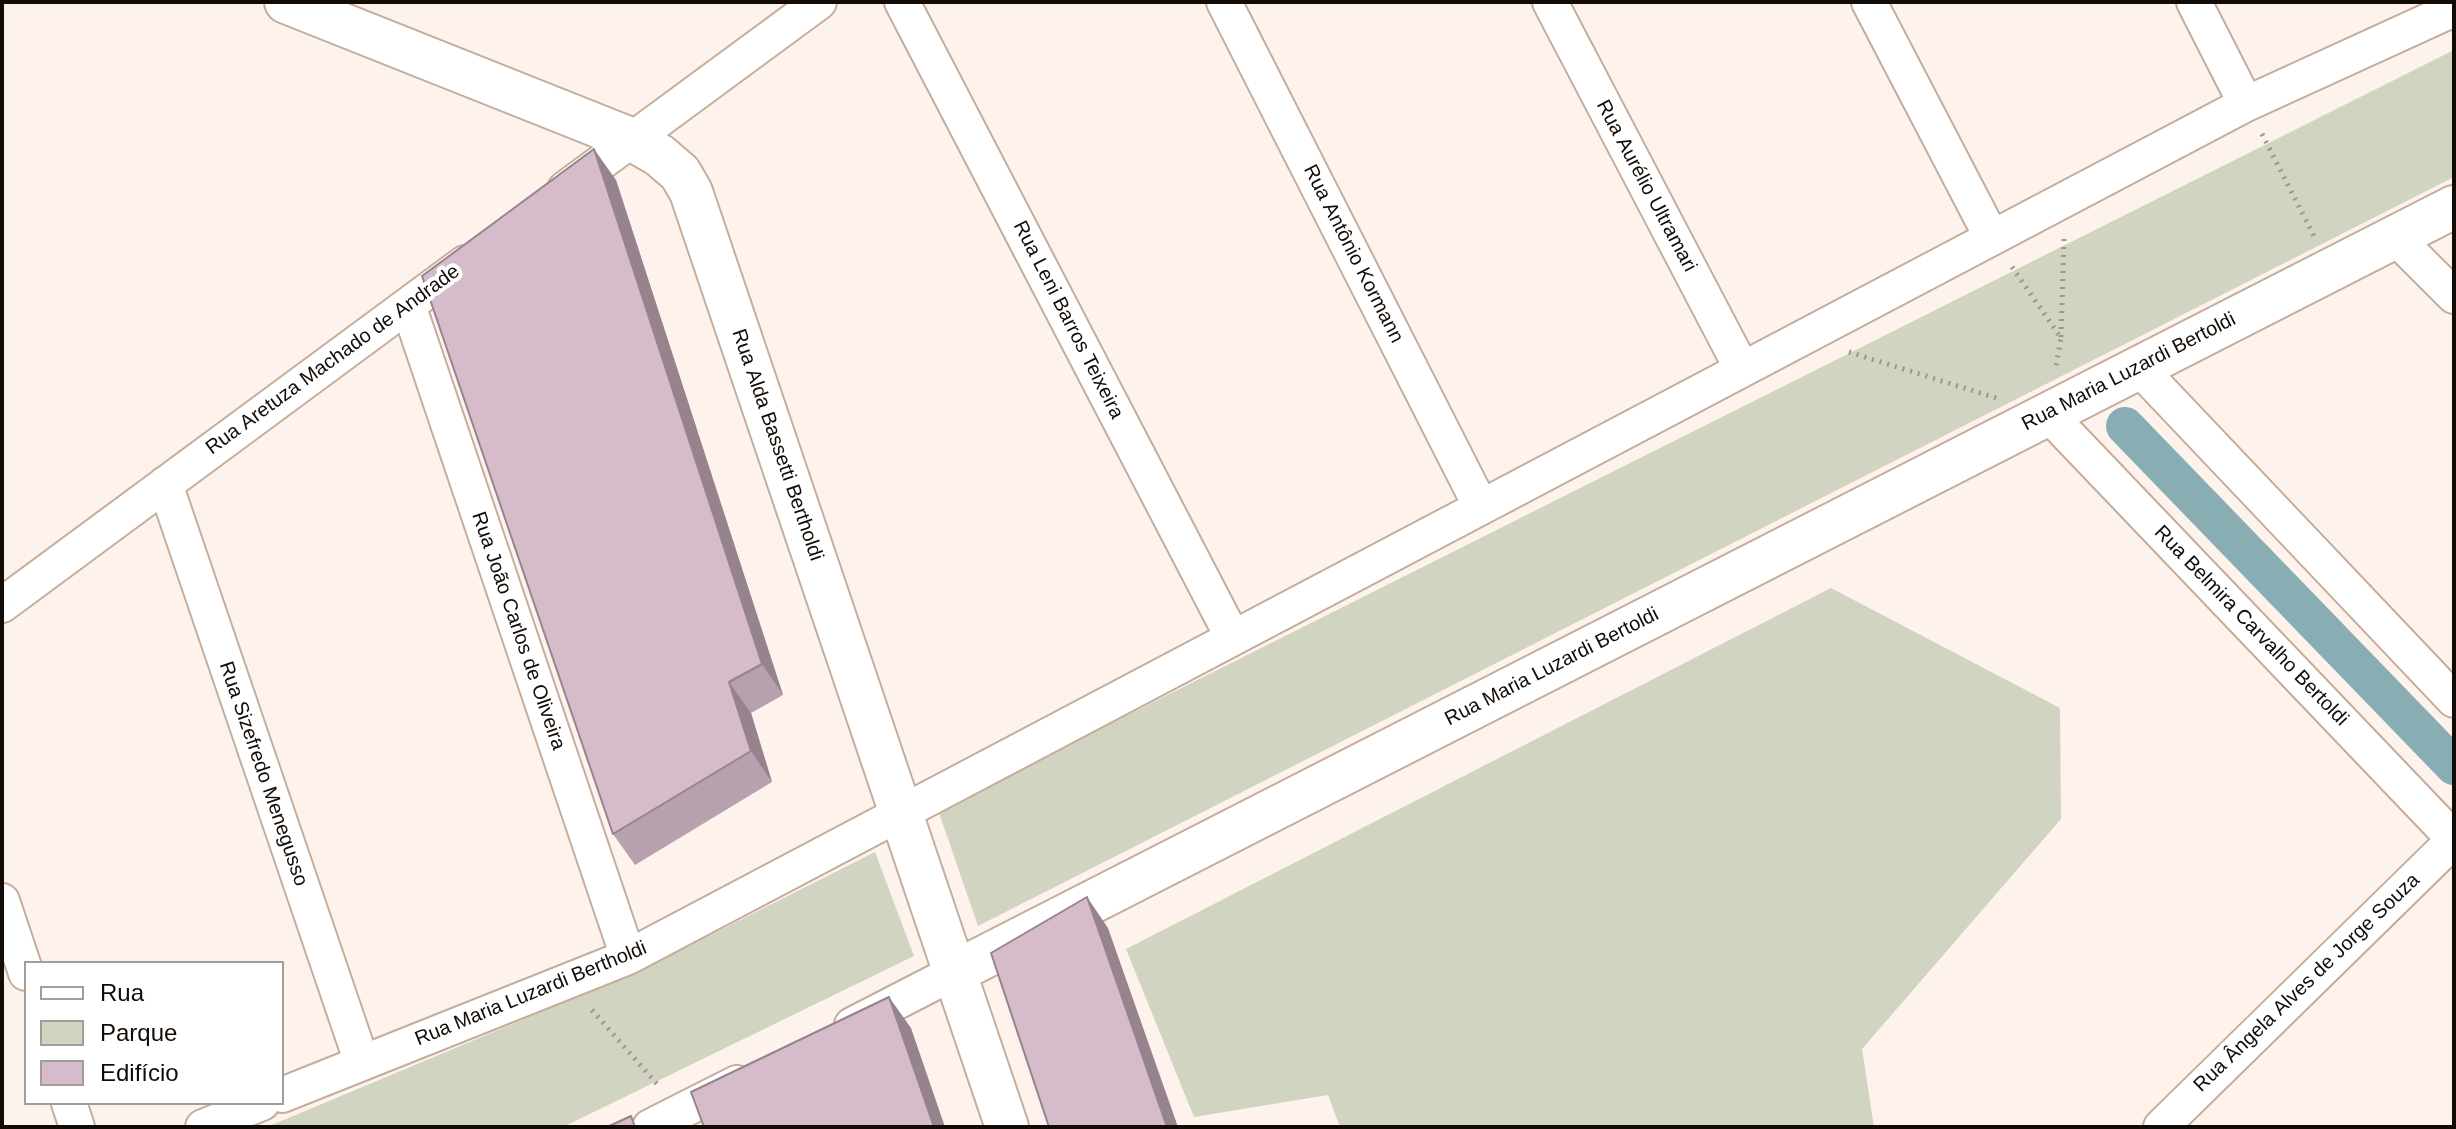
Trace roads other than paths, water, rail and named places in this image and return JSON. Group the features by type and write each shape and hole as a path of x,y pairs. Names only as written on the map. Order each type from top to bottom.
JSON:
{"street":[{"name":"Rua Alda Bassetti Bertholdi","path":"286,2 633,140 659,155 680,173 691,192 1007,1127"},
{"path":"545,204 819,2"},
{"name":"Rua Leni Barros Teixeira","path":"902,2 1233,638"},
{"name":"Rua Antônio Kormann","path":"1224,2 1481,507"},
{"name":"Rua Aurélio Ultramari","path":"1550,2 1742,369"},
{"path":"1869,2 1992,238"},
{"path":"2194,2 2246,104"},
{"path":"901,813 2246,104 2454,9"},
{"name":"Rua Maria Luzardi Bertoldi","path":"818,1042 2454,207"},
{"path":"2394,236 2454,296"},
{"name":"Rua Aretuza Machado de Andrade","path":"2,605 495,241"},
{"name":"Rua João Carlos de Oliveira","path":"408,305 628,957"},
{"path":"2138,367 2454,700"},
{"name":"Rua Belmira Carvalho Bertoldi","path":"2047,413 2454,840"},
{"name":"Rua Sizefredo Menegusso","path":"165,484 362,1063"},
{"name":"Rua Maria Luzardi Bertholdi","path":"284,1094 628,957 901,813"},
{"name":"Rua Ângela Alves de Jorge Souza","path":"2161,1127 2454,840"},
{"path":"2,901 24,967"},
{"path":"650,1127 684,1119 764,1070"},
{"path":"70,1105 77,1127"},
{"path":"203,1127 257,1105"}],"waterway":[{"path":"2125,426 2454,766"}]}
